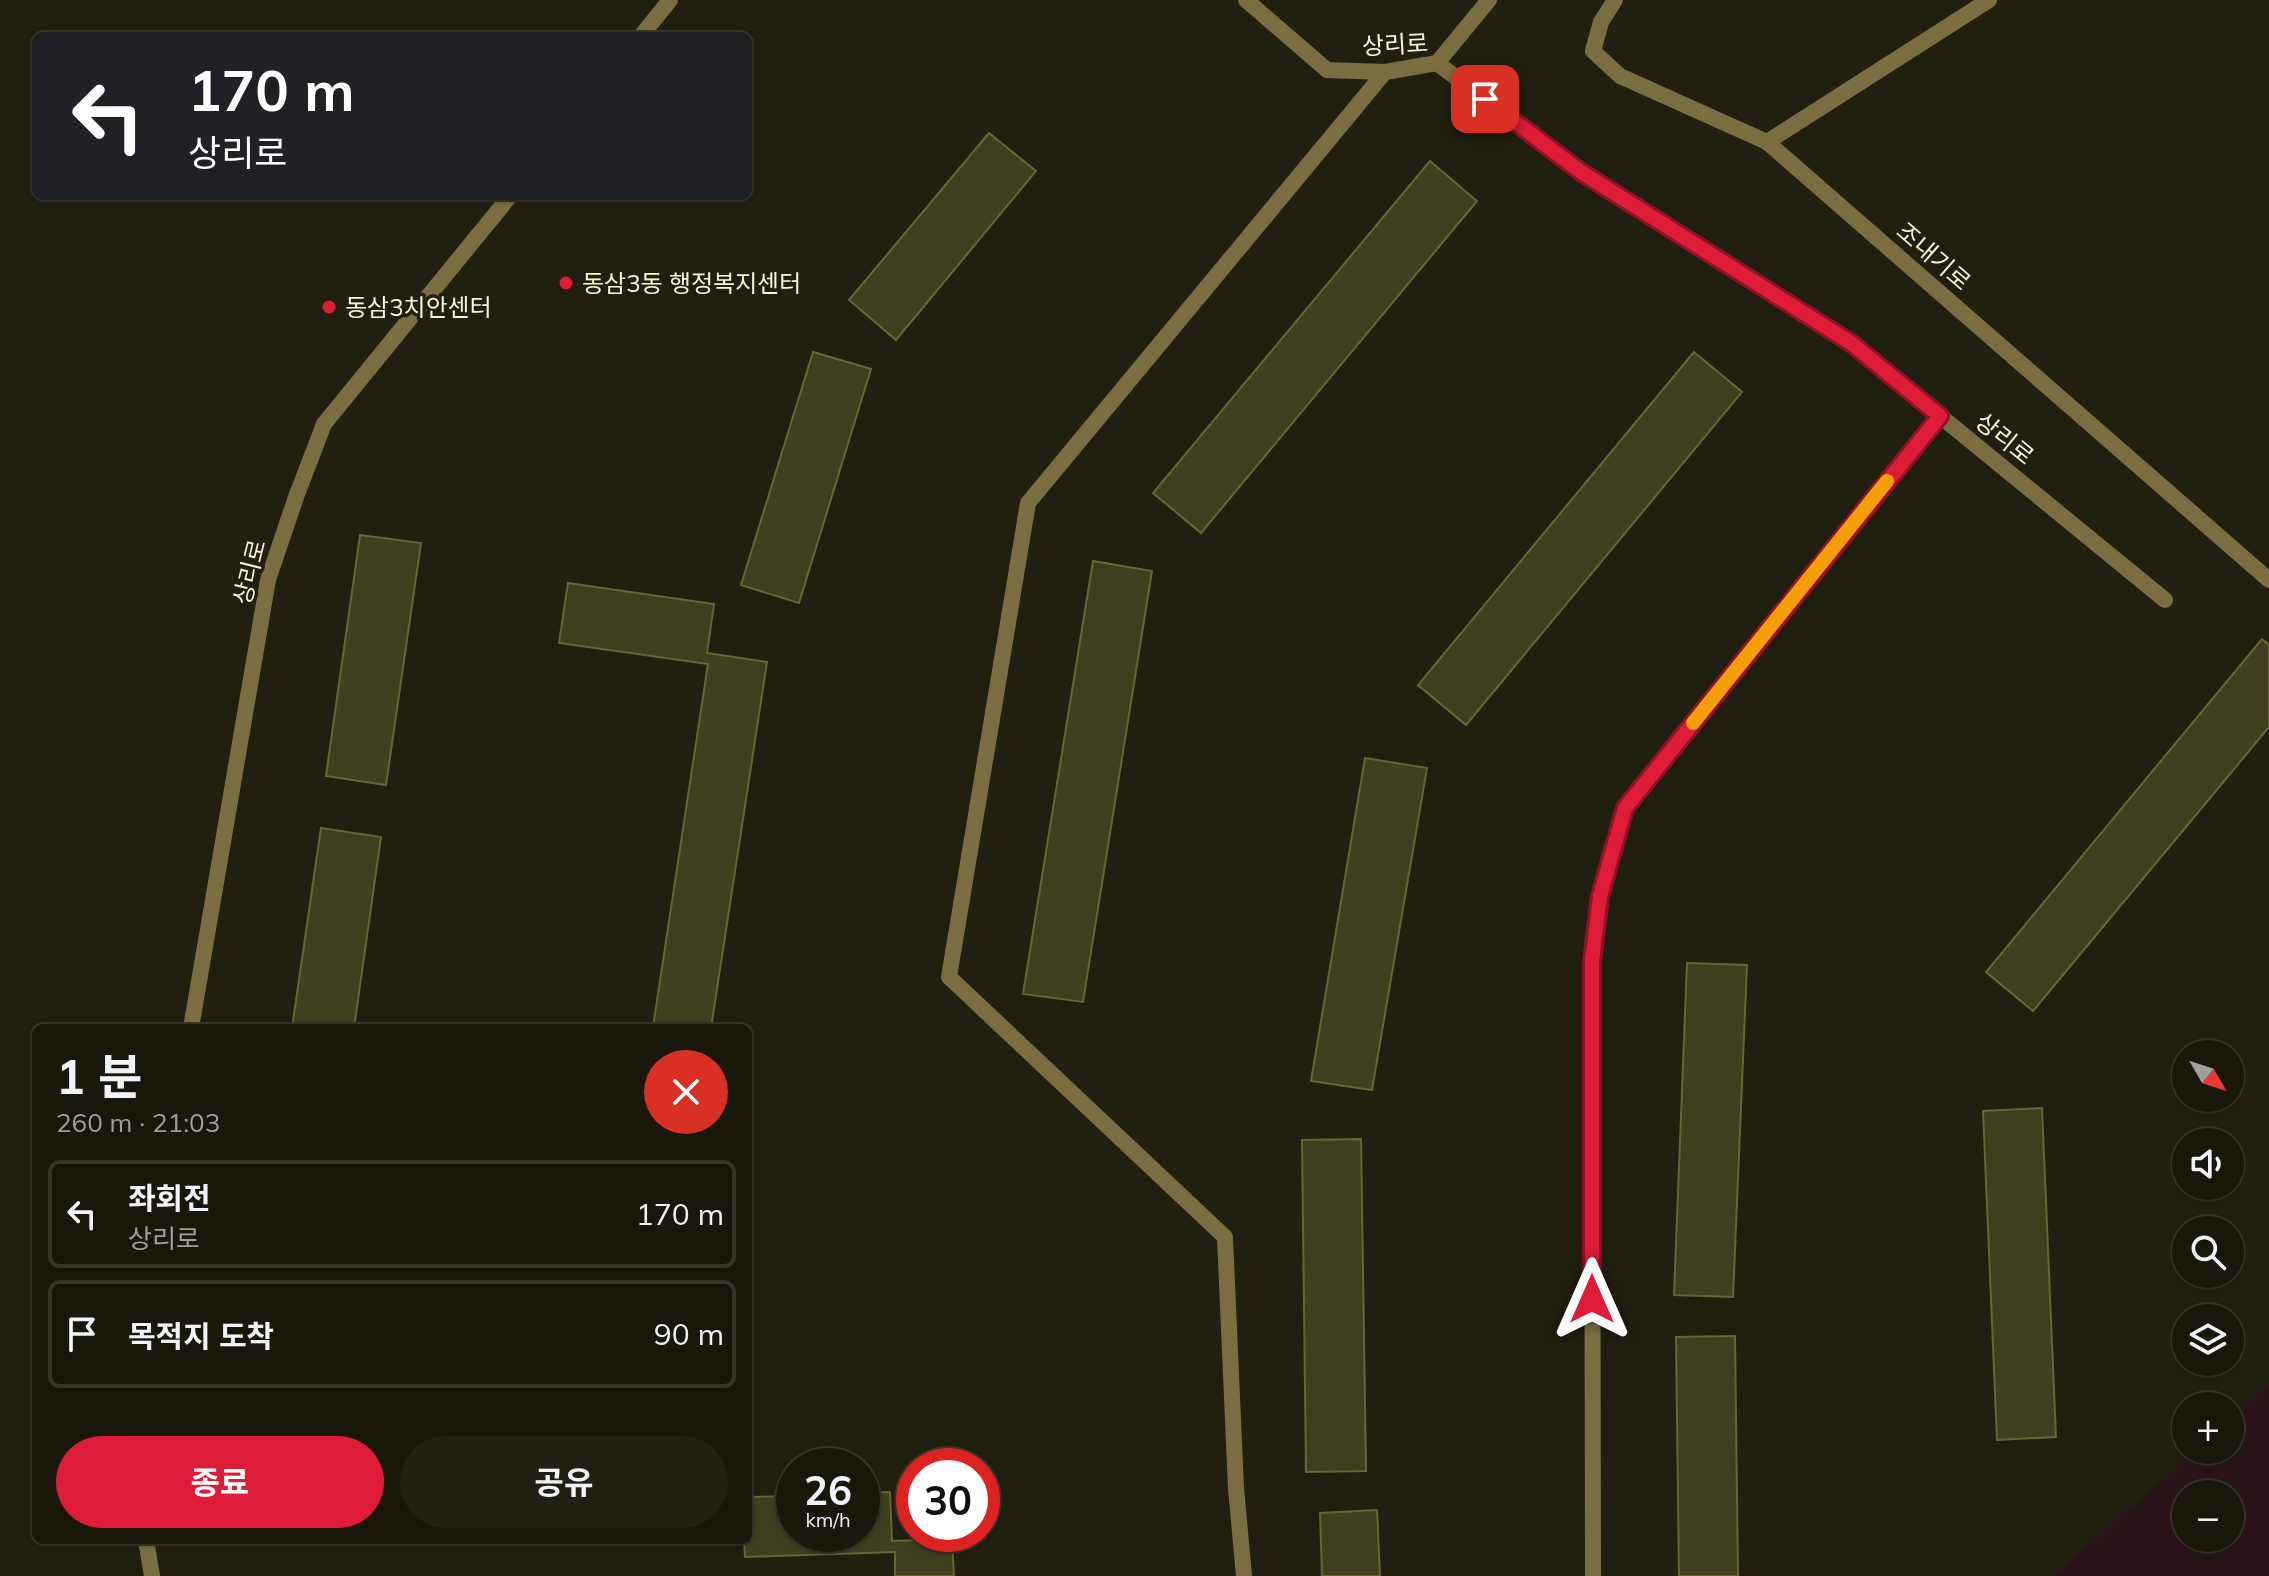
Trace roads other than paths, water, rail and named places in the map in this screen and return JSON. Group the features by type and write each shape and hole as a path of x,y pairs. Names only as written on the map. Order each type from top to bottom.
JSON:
{"street":[{"path":"644,32 670,0"},
{"name":"상리로","path":"1246,0 1327,70 1385,72 1437,63 1581,172 1851,343 2165,600"},
{"path":"1437,63 1489,0"},
{"name":"조내기로","path":"1615,0 1601,22 1593,51 1620,76 1767,142 2269,580"},
{"path":"1767,142 1989,0"},
{"path":"1244,1576 1236,1488 1225,1237 949,977 1028,503 1385,72"},
{"name":"상리로","path":"192,1024 268,580 296,497 324,424 507,200"},
{"path":"1593,1576 1592,961 1600,896 1625,808 1940,416"},
{"path":"147,1544 152,1576"}],"place":[{"name":"동삼3동 행정복지센터","path":"566,283"},
{"name":"동삼3치안센터","path":"329,307"}]}
